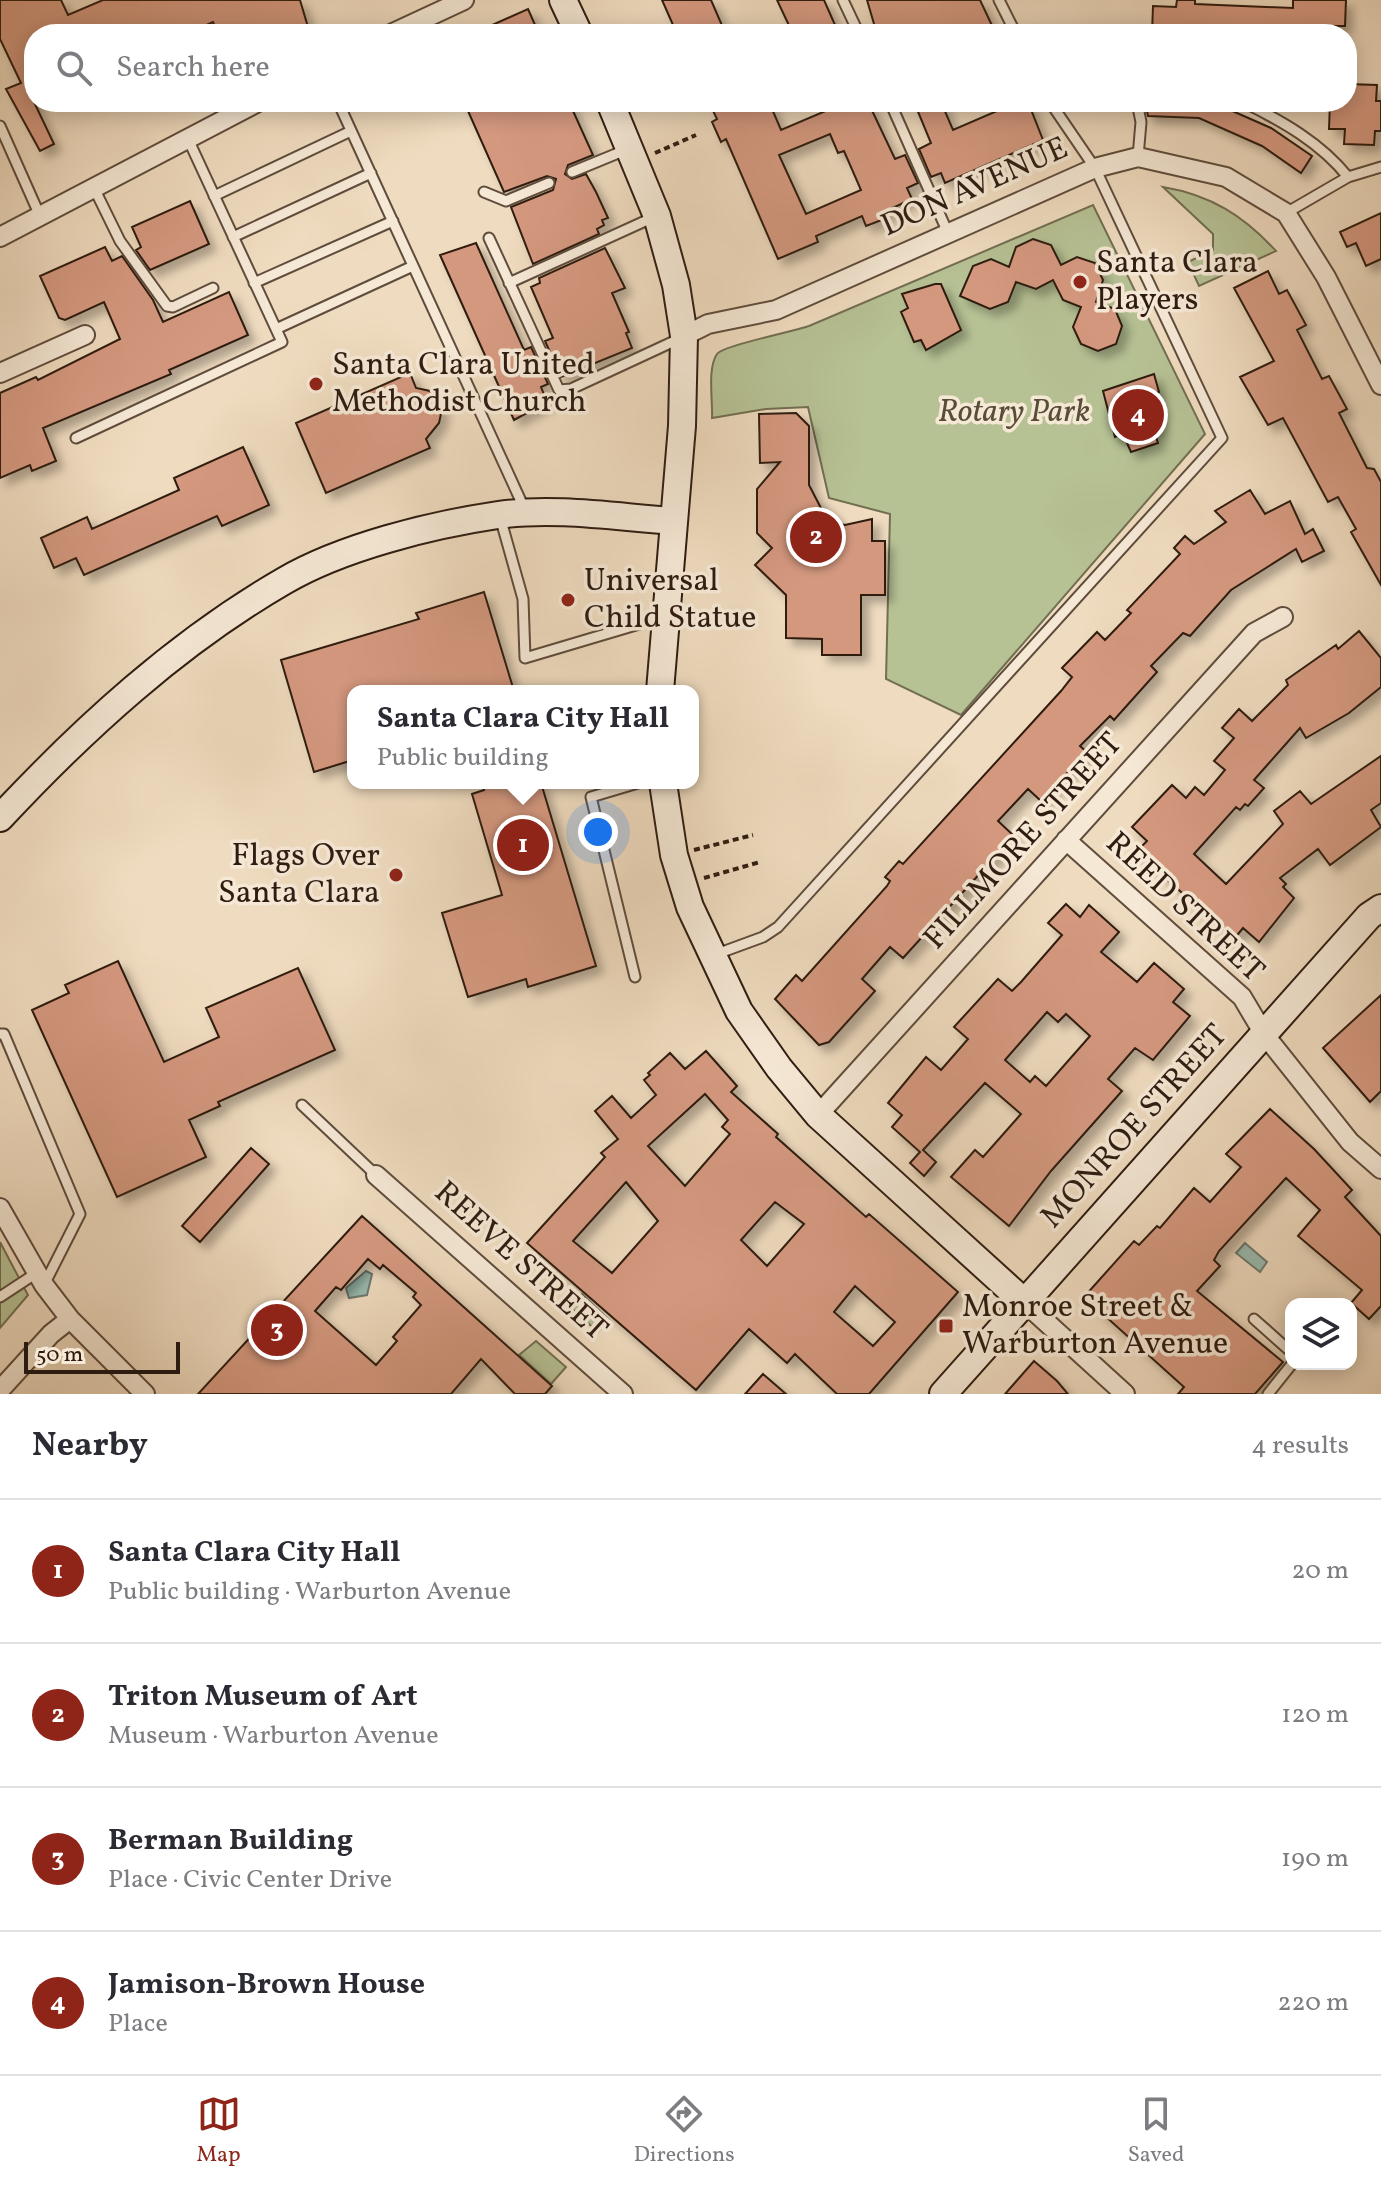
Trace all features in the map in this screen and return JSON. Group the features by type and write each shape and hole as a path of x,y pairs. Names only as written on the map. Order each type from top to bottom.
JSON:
{"street":[{"path":"412,24 464,0"},
{"path":"563,0 574,24"},
{"path":"0,237 239,112"},
{"path":"615,112 657,216 676,285 684,336 682,426 661,685"},
{"name":"DON AVENUE","path":"684,336 708,324 776,310 1095,168 1138,157 1226,177 1286,213 1326,277 1381,385"},
{"path":"3,365 85,335"},
{"path":"0,818 66,748 170,658 286,580 391,537 499,515 526,513 674,521"},
{"name":"FILLMORE STREET","path":"818,1115 1254,633 1283,617"},
{"path":"664,789 674,855 711,956 739,1011 779,1068 818,1115 1125,1394"},
{"name":"REED STREET","path":"1066,840 1242,997 1264,1034 1350,1142 1381,1169"},
{"name":"MONROE STREET","path":"943,1394 1369,916 1381,908"},
{"name":"REEVE STREET","path":"376,1175 623,1394"},
{"path":"0,1208 41,1278 70,1319 145,1394"},
{"path":"0,1390 51,1334 70,1319"}],"lane":[{"path":"843,0 854,24"},
{"path":"999,0 1011,24"},
{"path":"342,112 526,513"},
{"path":"894,112 948,233"},
{"path":"711,956 763,937 778,927 1222,438 1095,168 1057,112"},
{"path":"1138,157 1139,112"},
{"path":"1264,112 1324,151 1348,177"},
{"path":"0,126 40,216"},
{"path":"214,196 351,131"},
{"path":"76,438 282,342 188,139"},
{"path":"572,172 631,148"},
{"path":"1286,213 1348,177 1381,167"},
{"path":"233,237 371,173"},
{"path":"484,192 506,201 549,183"},
{"path":"94,188 120,241 167,306 173,307 213,288"},
{"path":"509,283 657,216"},
{"path":"254,283 393,221"},
{"path":"489,238 559,390 571,389 684,336"},
{"path":"276,329 413,266"},
{"path":"499,515 523,599 525,658 667,616"},
{"path":"618,789 591,797 635,977"},
{"path":"0,1034 4,1034 80,1214 41,1278 0,1297"},
{"path":"302,1105 376,1175"},
{"path":"1254,1319 1285,1347"},
{"path":"1268,1394 1287,1370"}],"path":[{"path":"662,150 696,135"},
{"path":"674,855 753,835"},
{"path":"683,885 760,862"}],"green space":[{"path":"1163,187 1196,195 1226,209 1252,227 1276,251 1199,286 1188,262 1213,250 1213,234"},
{"name":"Rotary Park","path":"1093,205 1205,434 961,715 886,679 890,514 829,498 808,407 766,409 712,418 711,376 714,360 722,350 809,326"},
{"path":"0,1242 28,1295 0,1328"},
{"path":"582,1294 609,1320 598,1332 570,1307"},
{"path":"536,1341 566,1367 551,1384 519,1355"}],"water":[{"path":"1245,1243 1267,1262 1260,1272 1236,1253"},
{"path":"366,1271 372,1274 367,1295 349,1298 346,1288"}],"building":[{"path":"0,0 61,0 68,15 103,0 300,0 307,24 24,24 24,112 39,112 54,144 40,151 6,89 21,83 0,39"},
{"path":"662,0 711,0 721,24 673,24"},
{"path":"777,0 824,0 835,24 788,24"},
{"path":"867,0 980,0 991,24 874,24"},
{"path":"1177,0 1195,0 1195,4 1293,8 1293,0 1346,0 1345,24 1152,24 1153,6 1176,7"},
{"path":"528,9 535,24 494,24"},
{"path":"1357,84 1377,85 1376,101 1381,101 1381,131 1375,131 1374,145 1344,144 1345,129 1329,129 1330,112 1357,112"},
{"path":"468,112 574,112 593,155 568,165 565,174 572,179 586,174 608,218 602,220 604,225 597,229 599,234 533,264 511,207 553,190 556,179 547,176 504,192"},
{"path":"714,112 773,112 781,130 823,112 873,112 895,159 905,155 918,183 907,188 912,199 884,212 887,218 866,226 862,216 816,236 818,242 778,259 726,139 721,142 712,122 717,119","holes":["830,134 838,153 844,151 861,190 806,214 779,155"]},
{"path":"918,112 945,112 953,130 995,112 1032,112 1043,140 945,183 941,173 931,177 919,149 931,143"},
{"path":"1147,112 1235,112 1271,128 1312,156 1301,173 1262,146 1199,118 1148,116"},
{"path":"190,201 209,244 150,270 136,250 141,247 132,227"},
{"path":"1381,213 1381,259 1366,266 1356,243 1347,247 1340,232"},
{"path":"1033,239 1051,245 1061,265 1077,257 1095,263 1103,280 1096,302 1115,309 1122,326 1116,344 1098,351 1081,344 1073,327 1081,307 1063,300 1053,280 1036,289 1016,282 1008,302 990,309 960,296 973,266 991,259 1009,267 1016,247"},
{"path":"476,243 524,350 531,347 548,384 541,387 547,402 514,420 440,255"},
{"path":"105,247 112,261 122,256 153,300 163,322 229,292 248,335 169,370 171,374 43,428 56,461 32,471 30,465 0,478 0,393 36,377 38,380 120,339 104,302 65,320 59,318 40,276"},
{"path":"605,248 625,288 612,293 629,332 626,333 632,348 561,377 545,341 553,338 531,287 540,283 539,278"},
{"path":"1268,271 1279,294 1287,290 1306,325 1297,330 1322,379 1329,376 1347,409 1339,413 1367,468 1374,469 1381,482 1381,585 1351,532 1356,529 1338,497 1328,502 1283,418 1268,425 1240,377 1274,361 1234,288"},
{"path":"941,284 961,330 926,350 921,340 914,342 901,312 908,308 902,294"},
{"path":"410,373 416,388 430,391 442,409 439,423 426,439 430,448 326,493 296,423"},
{"path":"1154,374 1159,392 1152,395 1161,432 1155,434 1158,443 1131,452 1123,434 1115,437 1103,391"},
{"path":"796,413 809,426 809,485 823,512 836,523 845,525 872,519 872,541 885,541 885,595 861,595 861,655 822,655 822,639 786,638 786,595 755,565 772,548 757,533 757,489 780,462 760,463 759,414"},
{"path":"243,447 269,505 222,526 217,516 84,575 76,558 54,568 41,538 87,517 92,529 179,490 174,478"},
{"path":"1250,490 1265,514 1290,501 1305,534 1313,529 1324,551 1302,562 1296,549 1231,590 1190,636 1183,633 1151,666 1157,672 1114,720 1110,716 1080,746 1087,752 1041,801 1028,789 998,821 1014,836 903,958 890,947 862,979 875,991 829,1042 819,1045 775,999 796,975 802,981 887,886 890,881 885,877 899,861 903,864 1061,691 1072,677 1062,668 1097,632 1105,640 1131,613 1127,610 1180,554 1174,548 1185,536 1194,544 1226,522 1215,511"},
{"path":"484,592 512,685 347,685 347,762 314,772 281,660 419,619 416,613"},
{"path":"1359,631 1381,658 1381,687 1349,713 1306,738 1300,728 1254,780 1264,788 1248,806 1245,804 1240,810 1236,807 1194,854 1226,884 1283,824 1274,811 1300,791 1311,804 1381,756 1381,803 1371,810 1381,827 1330,865 1318,849 1280,878 1286,884 1283,887 1294,898 1259,942 1243,928 1234,939 1136,852 1147,841 1132,827 1172,785 1186,798 1195,787 1204,795 1225,770 1214,761 1234,738 1222,728 1239,709 1252,721 1288,685 1286,680 1336,645 1338,649"},
{"path":"543,789 596,966 528,987 526,979 468,997 442,913 502,895 472,794 484,790"},
{"path":"1066,904 1080,917 1089,905 1119,932 1101,952 1137,982 1154,963 1184,989 1173,1002 1190,1016 1153,1060 1135,1048 1108,1079 1122,1091 1051,1171 1009,1226 951,1177 975,1150 983,1157 1021,1114 985,1083 923,1150 936,1162 924,1176 910,1163 920,1152 892,1127 902,1115 888,1103 926,1057 941,1070 968,1039 954,1027 998,979 1012,991 1021,982 1062,935 1048,923","holes":["1047,1012 1058,1022 1066,1014 1090,1036 1046,1086 1035,1076 1030,1082 1005,1060"]},
{"path":"118,961 164,1062 219,1037 206,1008 298,968 335,1050 218,1102 220,1106 189,1120 206,1157 117,1197 32,1010 69,993 65,985"},
{"path":"1381,995 1381,1091 1370,1102 1323,1048"},
{"path":"706,1051 737,1086 731,1092 778,1134 776,1137 866,1217 869,1214 958,1292 869,1394 837,1394 795,1354 787,1363 749,1329 696,1390 527,1243 605,1157 601,1153 618,1139 595,1111 612,1096 631,1118 656,1095 644,1080 670,1053 685,1069","holes":["705,1094 728,1120 722,1127 730,1134 685,1186 648,1146","626,1182 658,1221 612,1273 573,1241","775,1202 804,1224 767,1266 741,1240","855,1286 895,1322 873,1346 834,1312"]},
{"path":"1270,1109 1314,1149 1352,1190 1345,1197 1381,1236 1381,1306 1369,1319 1357,1308 1355,1298 1362,1290 1298,1236 1320,1210 1286,1178 1219,1251 1214,1260 1220,1266 1197,1291 1283,1362 1255,1394 1178,1394 1184,1387 1084,1297 1134,1241 1139,1245 1157,1226 1160,1228 1194,1188 1210,1202 1241,1167 1226,1154"},
{"path":"251,1148 269,1164 200,1242 182,1226"},
{"path":"362,1216 552,1386 545,1394 515,1394 481,1359 451,1394 198,1394","holes":["368,1259 380,1269 383,1265 416,1293 413,1297 421,1305 393,1337 397,1341 376,1365 315,1311 336,1287 341,1290"]},
{"path":"1034,1361 1057,1381 1068,1394 1005,1394"},
{"path":"763,1374 786,1394 745,1394"}],"place":[{"name":"Santa Clara Players","path":"1080,282"},
{"name":"Santa Clara United Methodist Church","path":"316,384"},
{"name":"Jamison-Brown House","path":"1138,415"},
{"name":"Triton Museum of Art","path":"816,537"},
{"name":"Universal Child Statue","path":"568,600"},
{"name":"Santa Clara City Hall","path":"523,845"},
{"name":"Flags Over Santa Clara","path":"396,875"},
{"name":"Monroe Street & Warburton Avenue","path":"946,1326"},
{"name":"Berman Building","path":"277,1330"}]}
